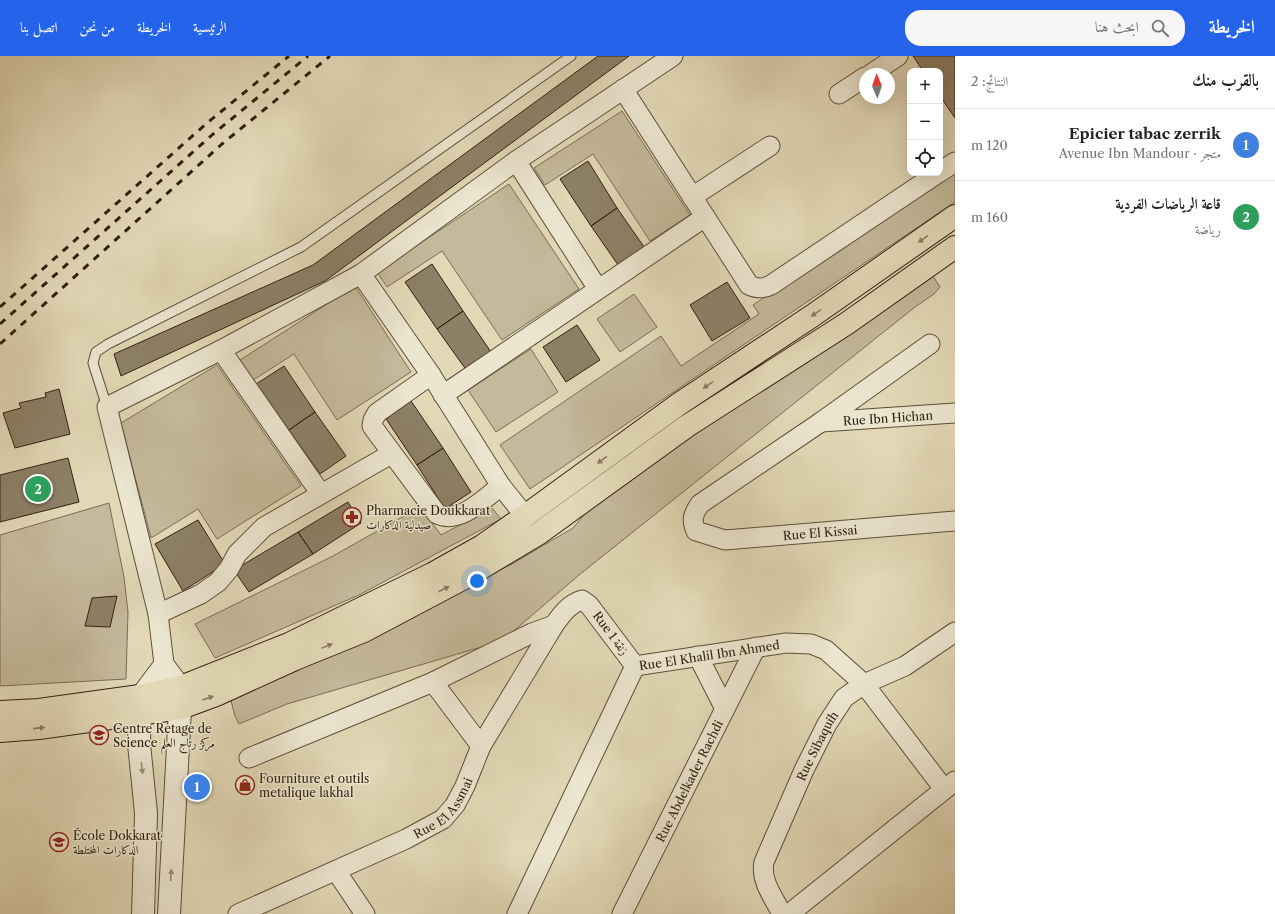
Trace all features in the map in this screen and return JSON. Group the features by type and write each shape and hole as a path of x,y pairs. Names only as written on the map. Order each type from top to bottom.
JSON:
{"main road":[{"path":"181,697 432,574 482,546 679,404 812,316 955,216"},
{"path":"0,731 39,728 181,697 216,696 295,659 364,630 484,567 538,534 687,426 846,324 954,249"},
{"path":"0,712 140,705"}],"street":[{"path":"879,68 898,56"},
{"path":"169,914 181,697 164,664 158,614 107,407 221,350 361,274 516,161 623,89 667,57"},
{"path":"839,94 859,82"},
{"path":"623,89 749,285 756,288 764,288 933,176"},
{"path":"692,197 770,146"},
{"path":"516,161 598,289"},
{"path":"943,170 955,162"},
{"path":"443,395 705,216"},
{"path":"361,274 431,375 501,486 525,516"},
{"path":"822,422 930,344"},
{"path":"221,350 321,494"},
{"path":"431,375 377,413 373,420 372,426 437,514 444,518 460,515 501,486"},
{"name":"Rue Ibn Hichan","path":"822,422 955,412"},
{"name":"Rue El Kissai","path":"822,422 700,504 694,512 692,521 696,531 726,540 955,521"},
{"path":"158,614 201,594 218,582 229,569 237,554 254,535 264,527 392,454"},
{"name":"Rue 1 زنقة","path":"560,618 576,602 582,600 590,604 635,666"},
{"path":"249,758 432,682 560,618"},
{"name":"Rue El Assmai","path":"238,914 406,839 443,819 455,805 465,786 481,746 560,618"},
{"name":"Rue Sibaquih","path":"782,914 764,880 762,871 764,862 804,770 828,724 844,698 864,684 905,666 955,632"},
{"name":"Rue El Khalil Ibn Ahmed","path":"517,914 635,666 786,643 811,644 826,650 864,684 949,785"},
{"name":"Rue Abdelkader Rachdi","path":"622,914 756,647"},
{"path":"698,656 725,709"},
{"path":"143,914 146,813 139,744 140,705 164,664"},
{"path":"432,682 481,746"},
{"path":"789,914 949,785"},
{"path":"336,871 365,914"}],"lane":[{"path":"107,407 93,363 96,352 108,344 301,247 571,56"}],"shaded area":[{"path":"622,111 690,215 650,241 593,154 545,185 534,168"},
{"path":"955,169 955,202 530,489 500,445 661,336 681,366 759,314 753,305"},
{"path":"509,184 579,289 502,340 442,251 387,287 377,272"},
{"path":"929,270 940,287 934,294 915,307 579,575 502,641 287,704 239,724 235,716 228,689 510,565 573,528 609,485"},
{"path":"355,286 411,372 337,420 294,354 250,382 237,362"},
{"path":"634,294 657,327 620,352 597,319"},
{"path":"531,349 558,392 496,432 468,390"},
{"path":"217,365 301,486 217,539 198,509 151,538 121,423"},
{"path":"109,503 124,577 128,612 126,679 0,686 0,535"},
{"path":"420,507 441,535 492,508 501,519 359,595 215,658 195,624 333,556"}],"building":[{"path":"598,56 629,56 325,281 121,376 114,354 313,265"},
{"path":"913,56 955,56 955,118 943,100 943,68 921,68"},
{"path":"588,161 617,208 591,226 560,179"},
{"path":"617,208 649,254 623,272 591,226"},
{"path":"432,264 463,311 437,329 405,282"},
{"path":"727,282 750,318 712,341 690,305"},
{"path":"463,311 493,355 467,371 437,329"},
{"path":"577,325 600,360 566,382 543,347"},
{"path":"284,366 315,412 289,430 256,384"},
{"path":"59,389 70,434 15,448 3,413 21,408 19,403 46,397 45,393"},
{"path":"411,401 443,448 417,465 386,419"},
{"path":"315,412 346,456 320,474 289,430"},
{"path":"443,448 471,492 445,509 417,465"},
{"path":"68,458 79,502 0,522 0,475"},
{"path":"348,502 361,523 313,554 298,532"},
{"path":"198,520 225,564 183,591 155,544"},
{"path":"298,532 313,554 249,592 234,570"},
{"path":"117,596 110,627 85,626 92,598"}],"railway":[{"path":"0,307 207,123 289,56"},
{"path":"0,324 212,135 308,56"},
{"path":"0,344 222,144 330,56"}],"place":[{"name":"قاعة الرياضات الفردية","path":"38,489"},
{"name":"Pharmacie Doukkarat صيدلية الدكارات","path":"352,517"},
{"name":"Centre Retage de Science مركز رتاج العلم","path":"99,735"},
{"name":"Fourniture et outils metalique lakhal","path":"245,785"},
{"name":"Epicier tabac zerrik","path":"197,787"},
{"name":"École Dokkarat الدكارات المختلطة","path":"59,842"}]}
